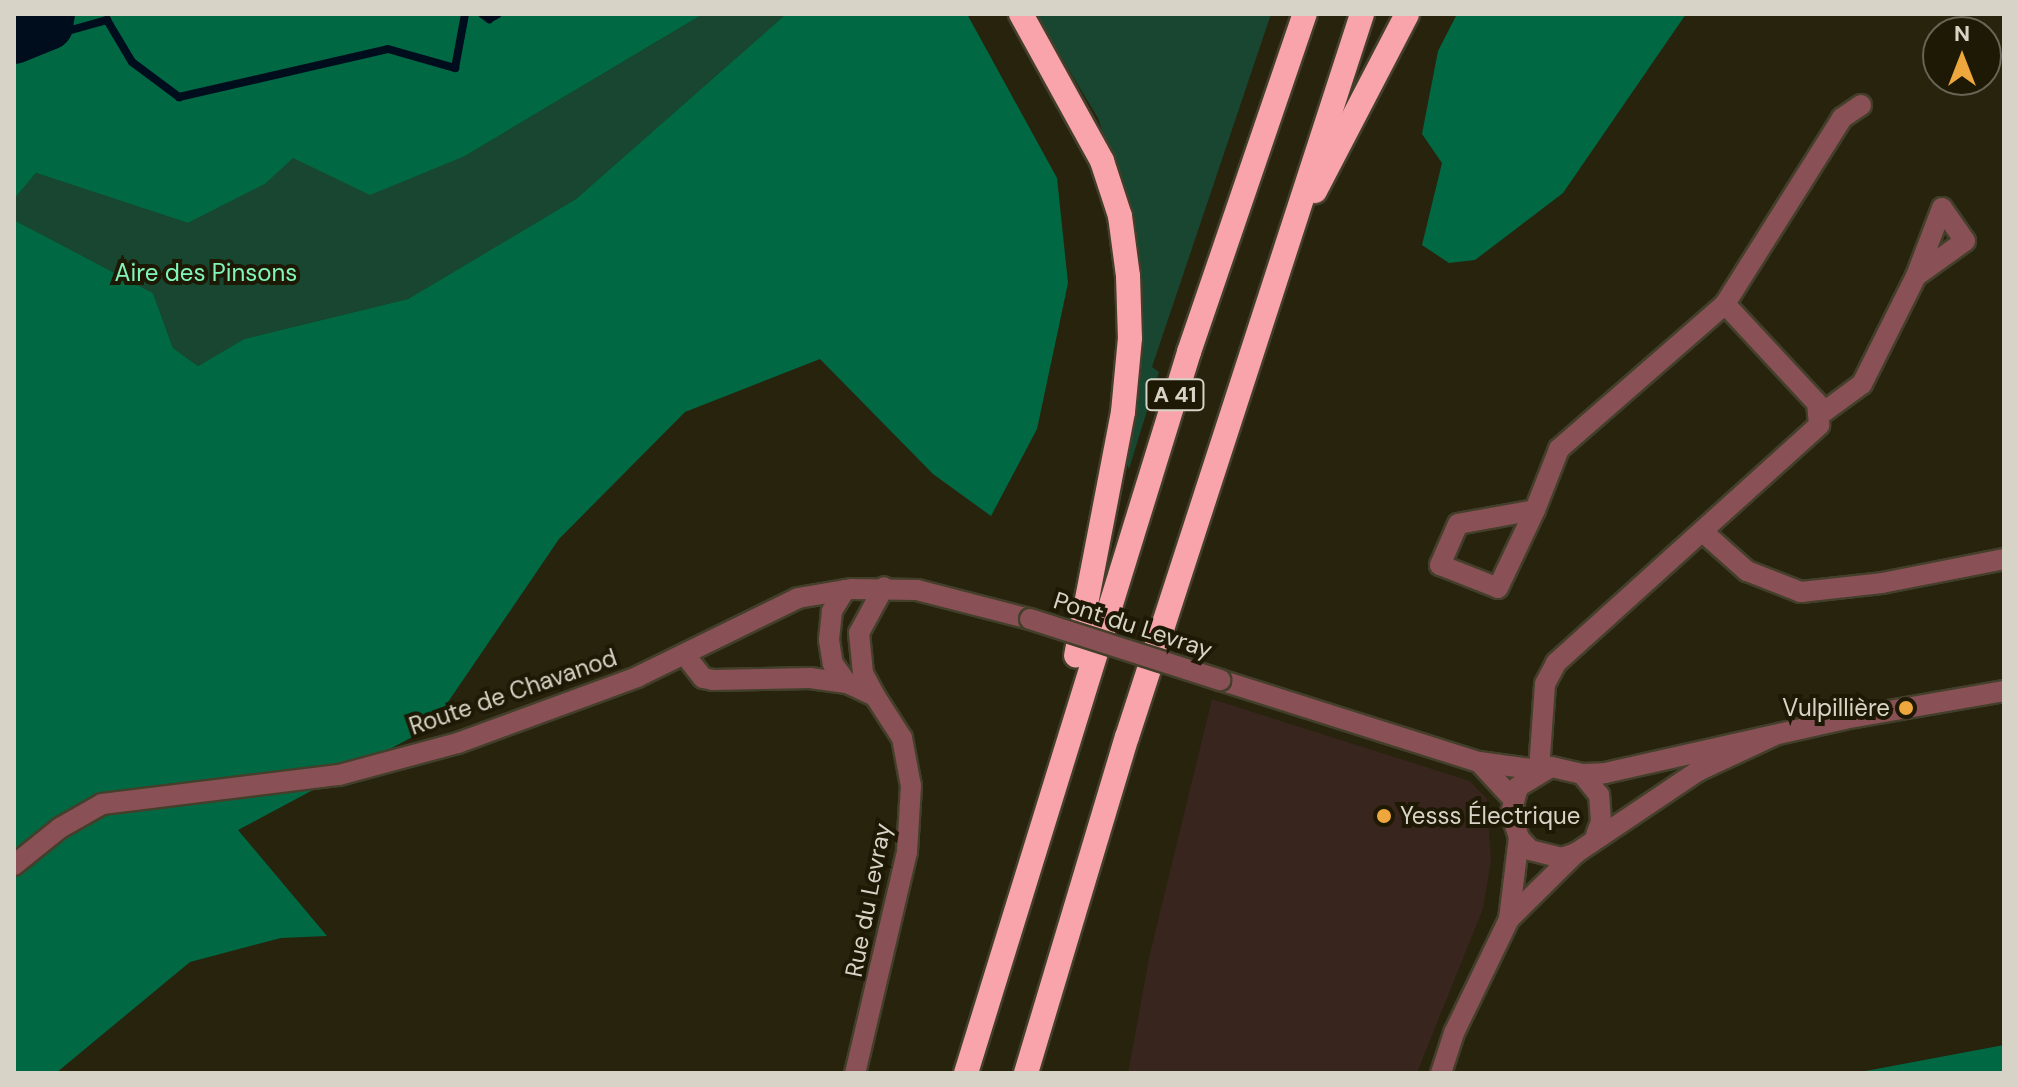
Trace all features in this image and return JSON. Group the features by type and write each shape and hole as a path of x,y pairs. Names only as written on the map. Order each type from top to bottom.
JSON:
{"highway":[{"path":"1021,14 1102,161 1120,216 1128,276 1130,338 1123,412 1053,779"},
{"name":"A 41","path":"966,1073 1053,779 1189,352 1305,14"},
{"name":"A 41","path":"1026,1073 1127,737 1362,14"},
{"path":"1284,250 1407,14"}],"street":[{"path":"1535,510 1458,524 1440,565 1498,588 1535,510 1565,443 1725,304 1842,118 1861,105"},
{"path":"1539,770 1545,684 1551,669 1814,430 1821,414 1862,384 1916,276"},
{"path":"1725,304 1821,414"},
{"path":"1703,532 1756,576 1801,592 1882,583 2004,559"},
{"name":"Route de Chavanod","path":"14,865 60,828 102,804 339,775 525,722 685,655 798,598 884,587 947,596 1030,619"},
{"name":"Rue du Levray","path":"855,1073 889,938 911,817 902,738 863,673 859,633 884,587"},
{"path":"845,590 832,611 829,640 833,664 847,683"},
{"name":"Pont du Levray","path":"1030,619 1479,762 1539,770"},
{"path":"685,655 698,673 713,680 810,678 847,683 875,696"},
{"path":"1582,774 2004,691"},
{"path":"1509,919 1596,835 1698,771 1773,736"},
{"path":"1479,762 1513,799"},
{"path":"1441,1073 1454,1033 1509,919 1519,838 1511,813 1513,799 1528,776 1539,770 1567,767 1582,774 1599,795 1602,809 1596,835"},
{"path":"1519,838 1545,856 1576,853"}],"shaded area":[{"path":"1212,699 1470,781 1487,799 1491,861 1483,909 1417,1073 1128,1073 1150,953"}],"green space":[{"path":"14,14 703,14 465,156 370,195 293,158 265,184 188,223 36,173 14,199"},
{"name":"Aire des Pinsons","path":"703,14 786,14 576,199 408,299 244,339 198,366 173,348 153,293 14,220 14,199 36,173 188,223 265,184 293,157 465,156"},
{"path":"786,14 967,14 1057,178 1068,283 1037,429 991,516 933,474 820,359 685,412 559,539 431,727 238,830 327,936 281,938 190,962 56,1073 14,1073 14,220 153,293 173,348 198,366 244,339 408,299 576,199"},
{"path":"1035,14 1271,14 1152,367 1159,372 1129,469 1126,462 1122,466 1140,362 1136,236 1098,118"},
{"path":"1457,14 1686,14 1563,193 1475,260 1449,263 1422,245 1442,163 1422,134 1438,51"},
{"path":"2004,1045 2004,1073 1855,1073"}],"waterway":[{"path":"14,39 48,25 50,14"},
{"path":"48,25 64,32 107,20 132,62 179,97 388,49 455,68 465,14"},
{"path":"482,14 489,19 498,14"}],"place":[{"name":"Vulpillière","path":"1906,708"},
{"name":"Yesss Électrique","path":"1384,816"}]}
